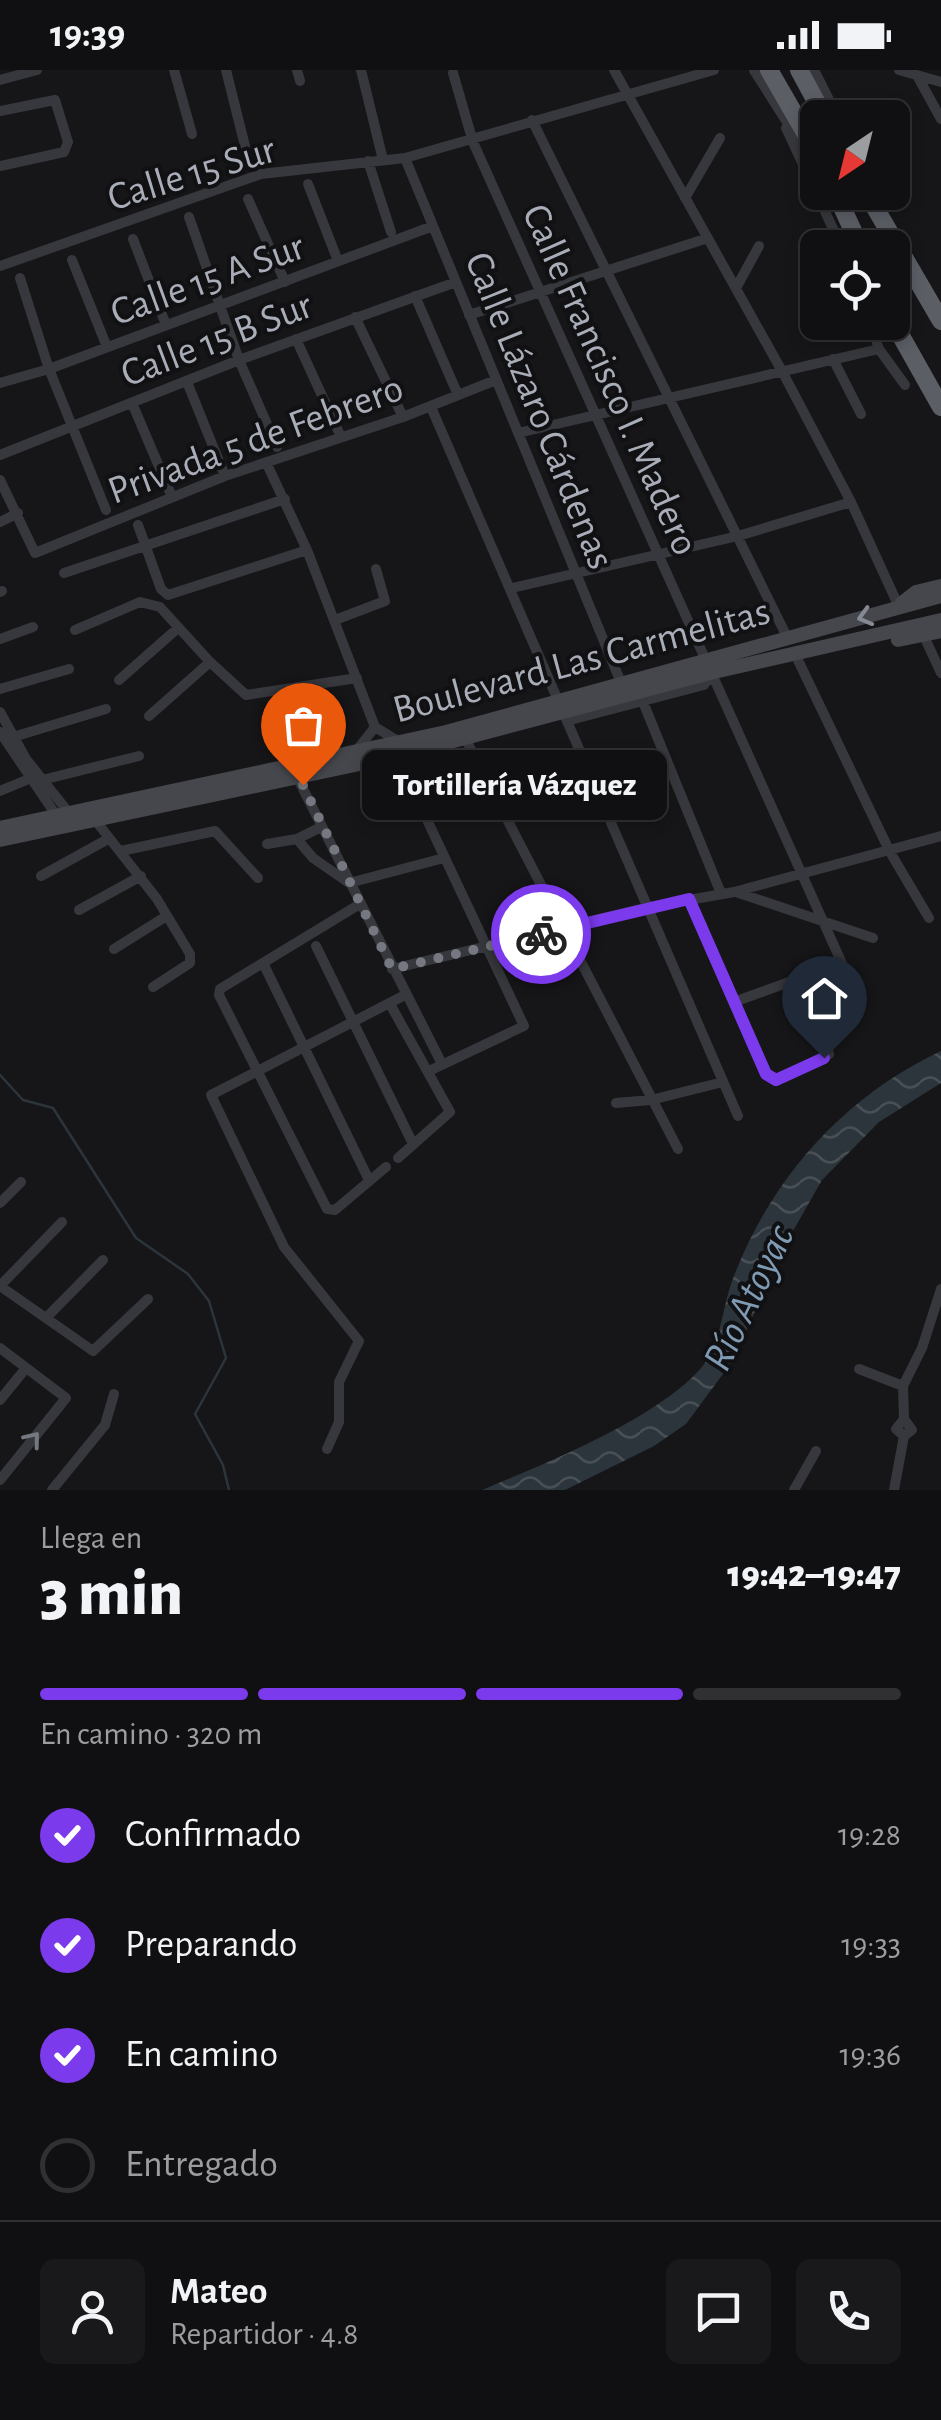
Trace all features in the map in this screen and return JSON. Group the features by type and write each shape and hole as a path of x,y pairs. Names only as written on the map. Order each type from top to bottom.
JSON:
{"highway":[{"path":"769,70 800,124"},
{"path":"800,70 816,100"},
{"path":"910,257 941,298"},
{"path":"910,267 941,321"},
{"path":"903,340 941,418"},
{"path":"925,382 941,406"}],"main road":[{"path":"899,607 916,592 941,586"},
{"name":"Boulevard Las Carmelitas","path":"0,840 90,813 398,749 564,707 712,667 788,639 941,596"},
{"name":"Boulevard Las Carmelitas","path":"293,770 357,750 466,740 622,686 712,667 796,656 941,620"},
{"path":"843,645 857,648 941,631"},
{"name":"Boulevard Las Carmelitas","path":"0,828 66,819"}],"street":[{"path":"0,80 36,70"},
{"path":"174,70 192,134"},
{"path":"226,70 245,146"},
{"path":"360,70 384,160"},
{"path":"614,70 623,93 783,373 851,502 899,607"},
{"name":"Calle 15 Sur","path":"0,266 261,174 405,158 474,142 532,120 714,70"},
{"path":"754,70 834,230"},
{"path":"812,70 828,100"},
{"path":"899,70 941,82"},
{"name":"Calle Francisco I. Madero","path":"452,73 474,142 849,979"},
{"path":"920,79 941,119"},
{"path":"0,111 54,100 68,142 64,152 0,166"},
{"path":"779,114 800,144"},
{"path":"532,120 673,398 788,639"},
{"path":"684,198 720,138"},
{"name":"Calle Lázaro Cárdenas","path":"405,158 622,686"},
{"path":"368,161 391,232"},
{"path":"308,184 338,262"},
{"path":"248,198 285,282"},
{"path":"188,217 239,360 278,448"},
{"name":"Calle 15 A Sur","path":"0,383 49,369 433,226"},
{"path":"470,315 708,238"},
{"path":"133,239 166,325"},
{"path":"736,288 759,246"},
{"path":"72,260 107,347"},
{"path":"20,278 49,369 106,510"},
{"name":"Calle 15 B Sur","path":"0,455 239,360 456,282"},
{"path":"414,296 458,395"},
{"path":"355,317 403,417"},
{"path":"296,339 341,437"},
{"path":"876,340 904,384"},
{"path":"518,433 879,349"},
{"path":"833,359 861,414"},
{"name":"Privada 5 de Febrero","path":"18,513 35,553 225,476 403,417 496,380"},
{"path":"187,382 225,476"},
{"path":"132,403 172,497"},
{"path":"431,407 738,1116"},
{"path":"266,462 307,550 375,727 398,749 444,858 524,1026 429,1071"},
{"path":"0,480 18,513 0,522"},
{"path":"64,573 285,499"},
{"path":"512,588 738,536 851,502"},
{"path":"138,525 160,589 168,595 307,550"},
{"path":"335,620 385,601 376,569"},
{"path":"75,630 140,602 160,607 246,695 357,678"},
{"path":"0,638 33,627"},
{"path":"120,680 178,628"},
{"path":"923,634 941,673"},
{"path":"796,656 890,852 929,918"},
{"path":"150,716 210,662"},
{"name":"Boulevard Las Carmelitas","path":"564,707 574,718 643,702 704,685 712,667"},
{"path":"0,689 69,669"},
{"path":"643,702 720,892"},
{"path":"4,736 106,709"},
{"path":"0,712 4,736 29,780 66,819"},
{"path":"357,750 375,727"},
{"path":"4,736 42,780 66,819"},
{"path":"466,740 678,1149"},
{"path":"42,780 139,756"},
{"path":"293,770 442,1064"},
{"path":"0,791 29,780"},
{"path":"90,813 141,876 190,954 190,963 153,987"},
{"path":"266,844 297,839 322,828"},
{"path":"121,852 216,831 258,878"},
{"path":"392,969 649,907 734,892 802,870 890,852 941,836"},
{"path":"41,876 108,839"},
{"path":"297,839 312,858 349,883 444,858"},
{"path":"79,910 141,876"},
{"path":"734,892 873,938"},
{"path":"689,899 734,1002 771,1079 829,1054 800,978 734,1002"},
{"path":"360,904 220,989 219,996 331,1212 386,1167"},
{"path":"114,949 165,917"},
{"path":"316,946 413,1144"},
{"path":"263,963 370,1180"},
{"path":"327,1449 339,1422 339,1382 359,1341 284,1246 211,1096 405,995"},
{"path":"390,1004 450,1112 398,1158"},
{"path":"616,1103 651,1100 723,1082"},
{"path":"0,1203 21,1182"},
{"path":"62,1222 0,1286 94,1350 148,1298"},
{"path":"46,1318 103,1260"},
{"path":"894,1490 904,1436 912,1426 904,1419 903,1386 922,1348 941,1289"},
{"path":"0,1348 66,1398 0,1480"},
{"path":"0,1400 26,1368"},
{"path":"859,1369 903,1386"},
{"path":"52,1490 105,1426 114,1394"},
{"path":"801,1487 816,1451"}],"water":[{"name":"Río Atoyac","path":"941,1051 941,1083 879,1122 822,1180 781,1252 734,1359 686,1424 654,1446 565,1490 482,1490 598,1438 682,1387 708,1358 718,1336 730,1287 750,1240 791,1173 843,1116 874,1091"}],"waterway":[{"path":"0,1075 23,1100 53,1108 136,1238 188,1274 209,1301 226,1358 195,1414 223,1465 229,1490"}],"way so far":[{"path":"303,785 392,969 541,934"}],"place":[{"name":"Tortillería Vázquez","path":"303,785"}],"route":[{"path":"541,934 689,899 766,1074 776,1080 824,1058"}]}
